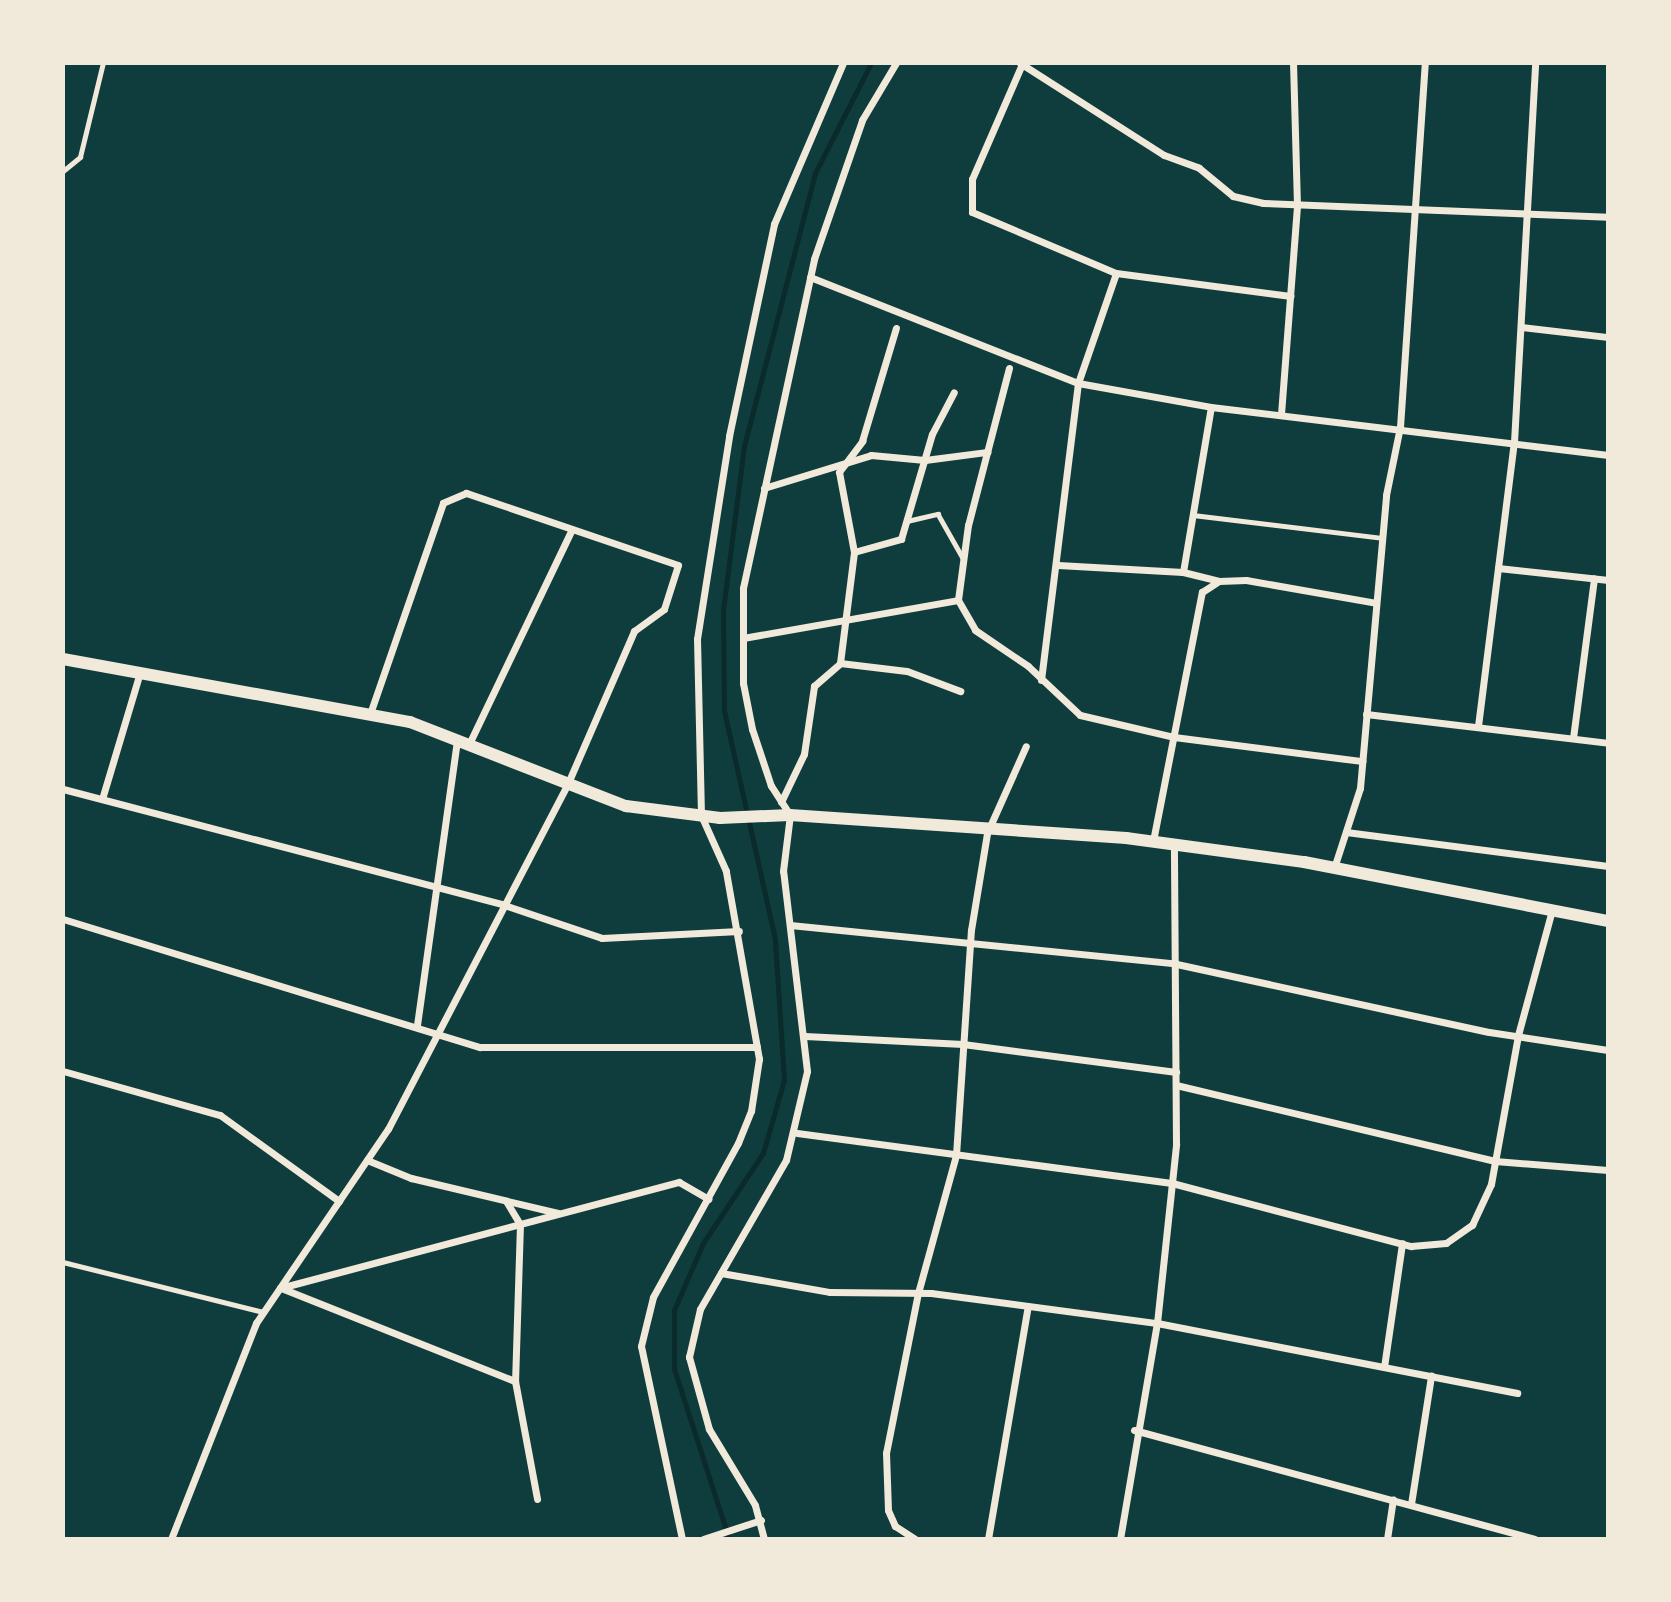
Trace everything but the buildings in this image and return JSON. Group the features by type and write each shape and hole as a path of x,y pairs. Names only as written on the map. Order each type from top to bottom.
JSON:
{"main road":[{"path":"63,659 370,713 463,742 626,806 720,818 790,815 988,833 1153,841 1334,868 1608,921"}],"street":[{"path":"682,1539 640,1346 653,1297 708,1199 751,1111 757,1047 739,931 726,871 701,815 697,639 729,436 774,224 844,63"},
{"path":"764,1539 761,1520 709,1429 689,1357 700,1309 797,1133 807,1071 805,1036 783,871 790,815 781,802 752,729 743,638 743,588 810,278 843,167 896,63"},
{"path":"1281,414 1297,205 1293,63"},
{"path":"1334,868 1346,832 1362,761 1382,538 1400,427 1418,209 1425,63"},
{"path":"1478,726 1514,442 1529,213 1535,63"},
{"path":"1290,296 1116,273 972,212 972,179 1021,64 1164,155 1199,168 1233,196 1297,205 1608,217"},
{"path":"1041,680 1058,565 1078,383 1116,273"},
{"path":"810,278 1078,383 1211,407 1400,427 1608,455"},
{"path":"1521,327 1608,337"},
{"path":"781,802 804,754 814,686 840,663 853,552 841,506 839,472 862,440 896,328"},
{"path":"1009,368 963,559 958,600 975,630 1041,680 1080,715 1174,737 1362,761"},
{"path":"853,552 901,538 925,460 954,392"},
{"path":"1183,572 1211,407"},
{"path":"764,488 871,455 925,460 987,452"},
{"path":"171,1539 264,1313 367,1160 439,1031 568,783 634,631 664,608 678,565 466,493 443,503 370,713"},
{"path":"417,1025 436,887 463,742 572,529"},
{"path":"1058,565 1183,572 1219,581 1376,603"},
{"path":"1498,568 1608,580"},
{"path":"1573,738 1594,578"},
{"path":"1153,841 1202,592 1219,581"},
{"path":"743,638 847,616 958,600"},
{"path":"840,663 907,671 960,691"},
{"path":"102,799 140,672"},
{"path":"1366,714 1608,743"},
{"path":"915,1539 895,1526 888,1510 886,1453 918,1293 956,1155 970,941 988,833 1026,747"},
{"path":"63,789 504,905 602,938 739,931"},
{"path":"1346,832 1608,866"},
{"path":"1120,1539 1134,1430 1157,1323 1172,1182 1176,1085 1172,964 1174,844"},
{"path":"797,1133 1172,1182 1402,1243 1446,1243 1472,1225 1495,1161 1518,1035 1552,910"},
{"path":"63,919 439,1031 480,1047 757,1047"},
{"path":"790,925 970,941 1172,964 1518,1035 1608,1050"},
{"path":"805,1036 963,1044 1176,1072"},
{"path":"63,1072 220,1115 339,1201"},
{"path":"1176,1085 1495,1161 1608,1170"},
{"path":"367,1160 560,1213"},
{"path":"280,1288 679,1182 708,1199"},
{"path":"506,1200 520,1224 515,1381 537,1499"},
{"path":"1384,1367 1402,1243"},
{"path":"721,1273 830,1292 918,1293 1157,1323 1517,1392"},
{"path":"280,1288 515,1381"},
{"path":"988,1539 1028,1306"},
{"path":"1410,1504 1431,1376"},
{"path":"1134,1430 1393,1499 1515,1536 1534,1539"},
{"path":"1387,1539 1393,1499"},
{"path":"703,1539 761,1520"}],"lane":[{"path":"63,172 80,157 103,63"},
{"path":"906,521 938,514 963,559"},
{"path":"1193,515 1382,538"},
{"path":"63,1262 264,1313"}],"waterway":[{"path":"729,1539 674,1369 674,1310 703,1243 763,1153 784,1080 775,939 724,710 723,610 744,446 815,173 871,63"}]}
